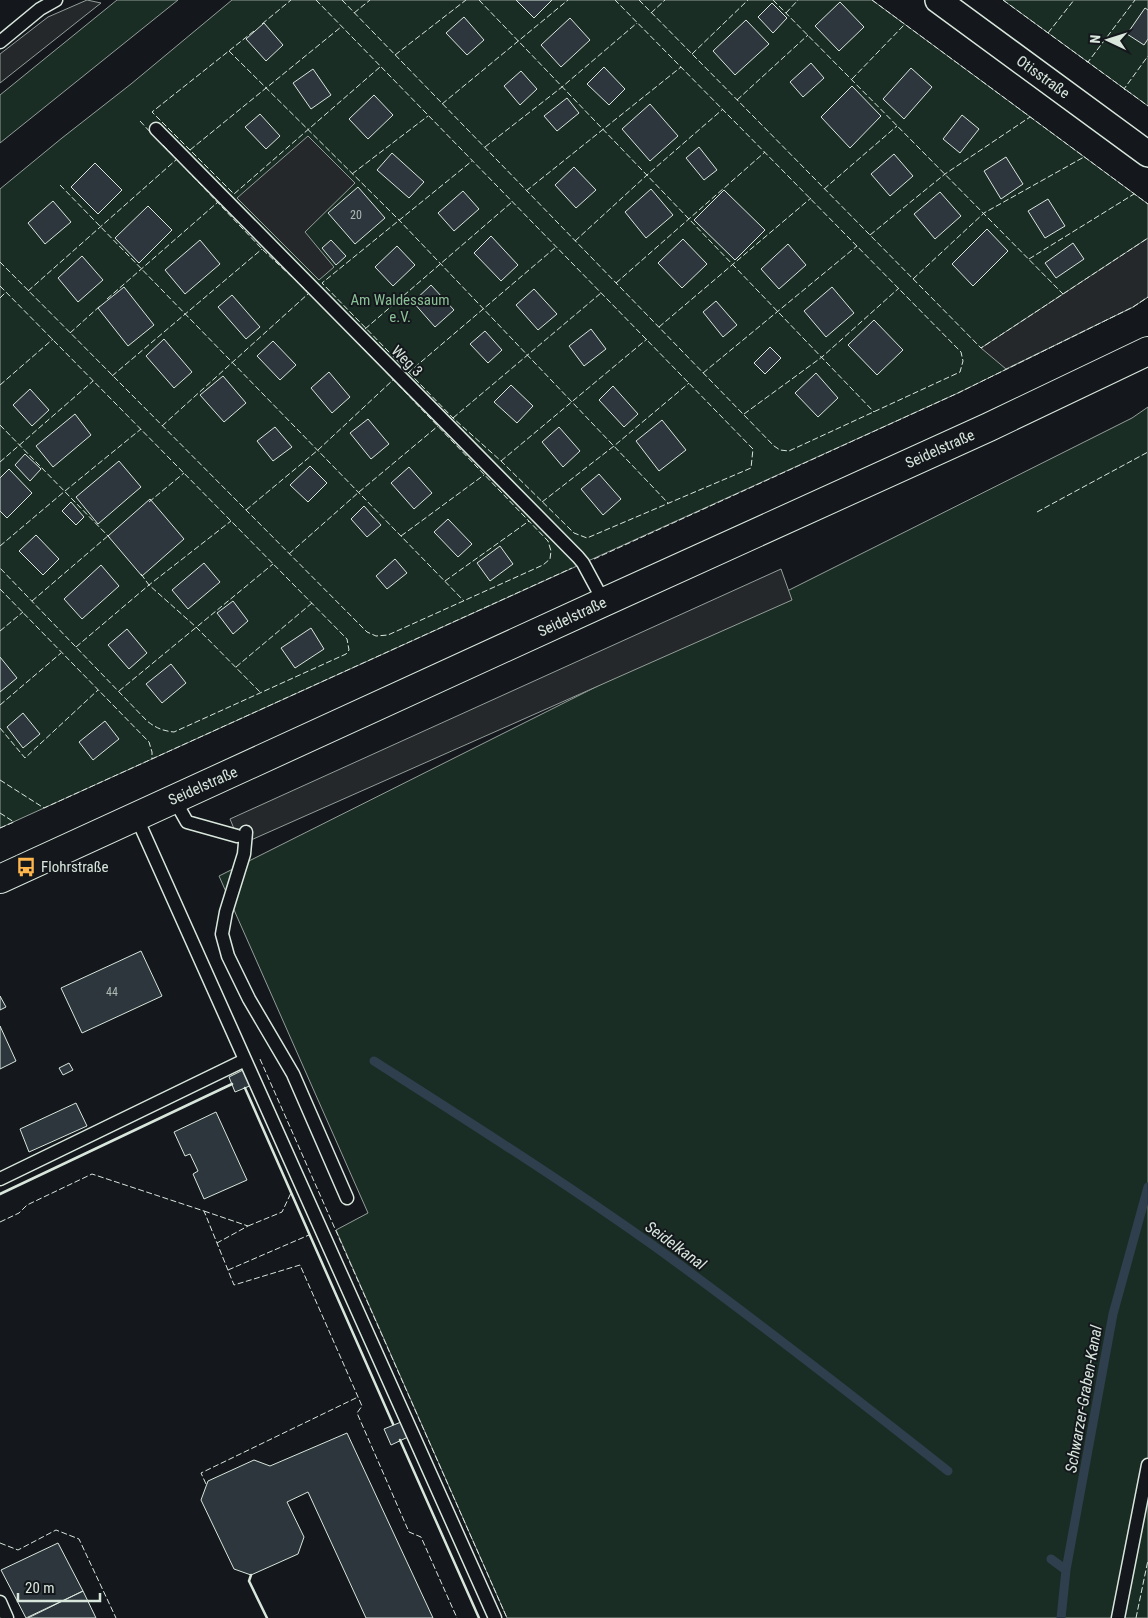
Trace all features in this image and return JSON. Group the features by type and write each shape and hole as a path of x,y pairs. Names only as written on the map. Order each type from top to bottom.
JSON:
{"main road":[{"name":"Seidelstraße","path":"0,879 989,427 1146,351"}],"street":[{"name":"Otisstraße","path":"938,0 1148,154"}],"lane":[{"path":"0,42 40,9 56,0"},
{"name":"Weg 3","path":"156,129 583,563 604,602"},
{"path":"174,799 187,822 241,834 244,854 224,919 222,934 228,956 248,999 293,1074 347,1198"},
{"path":"136,816 495,1618"},
{"path":"0,1179 245,1060"},
{"path":"1118,1618 1148,1465"},
{"path":"0,1602 7,1618"}],"green space":[{"path":"117,0 178,0 0,143 0,95"},
{"name":"Am Waldessaum e.V.","path":"232,0 872,0 1148,204 1148,297 1133,307 958,393 0,828 0,189"},
{"path":"1003,0 1148,0 1148,106"},
{"path":"1148,407 1148,1618 507,1618 336,1230 368,1213 219,876 1132,418"}],"shaded area":[{"path":"87,0 101,3 0,83 0,54 48,17"},
{"path":"308,136 355,183 305,232 334,267 319,280 237,198"},
{"path":"1148,238 1148,297 1133,307 1006,369 981,348"},
{"path":"781,569 792,600 242,844 237,836 230,819"}],"building":[{"path":"516,0 552,0 534,18"},
{"path":"840,2 864,27 839,51 815,26"},
{"path":"772,3 787,18 773,33 758,17"},
{"path":"1145,8 1148,10 1148,39 1144,45 1127,34"},
{"path":"464,17 484,40 467,55 446,33"},
{"path":"570,18 590,40 561,67 541,45"},
{"path":"746,20 769,44 735,75 713,51"},
{"path":"264,23 283,45 266,61 246,39"},
{"path":"811,63 824,78 803,97 790,82"},
{"path":"604,67 625,89 609,105 587,84"},
{"path":"911,68 932,87 904,119 883,99"},
{"path":"313,69 331,95 311,109 293,83"},
{"path":"521,71 537,89 520,105 504,86"},
{"path":"852,86 881,116 850,148 821,117"},
{"path":"374,95 393,115 368,139 349,119"},
{"path":"567,98 579,113 557,131 544,116"},
{"path":"650,104 678,136 650,161 622,129"},
{"path":"260,114 280,136 266,149 245,127"},
{"path":"962,115 979,129 960,153 943,139"},
{"path":"699,147 717,170 704,180 686,158"},
{"path":"392,153 424,182 409,198 377,170"},
{"path":"894,154 913,176 890,196 871,174"},
{"path":"1006,157 1023,184 1001,199 984,171"},
{"path":"95,163 122,190 98,214 71,187"},
{"path":"574,167 596,190 576,208 555,185"},
{"path":"358,187 385,218 355,244 328,213"},
{"path":"651,189 673,215 646,238 625,212"},
{"path":"724,190 765,230 735,260 694,220"},
{"path":"463,191 479,209 454,231 438,213"},
{"path":"940,192 961,216 935,239 914,214"},
{"path":"1048,199 1065,226 1045,238 1028,211"},
{"path":"53,201 71,222 45,244 28,223"},
{"path":"148,206 172,230 139,263 115,238"},
{"path":"987,229 1008,251 973,286 952,264"},
{"path":"491,236 518,265 501,281 474,253"},
{"path":"683,239 707,264 682,288 658,263"},
{"path":"200,240 220,264 185,294 165,270"},
{"path":"331,240 346,256 336,265 322,248"},
{"path":"1073,243 1084,259 1056,278 1045,263"},
{"path":"788,244 806,265 779,289 761,269"},
{"path":"397,246 415,265 393,286 375,267"},
{"path":"82,256 103,280 78,302 58,278"},
{"path":"431,285 454,310 435,327 413,302"},
{"path":"124,287 154,325 128,346 98,308"},
{"path":"832,287 854,313 826,337 804,311"},
{"path":"534,289 557,314 538,330 516,305"},
{"path":"232,295 260,327 246,339 218,307"},
{"path":"716,301 737,325 723,337 703,312"},
{"path":"874,320 903,350 877,375 848,345"},
{"path":"591,329 606,349 584,366 569,346"},
{"path":"485,331 502,350 488,363 470,344"},
{"path":"164,339 192,372 174,388 146,356"},
{"path":"273,341 296,365 280,380 257,356"},
{"path":"770,347 781,358 765,374 754,363"},
{"path":"329,372 350,397 332,413 311,388"},
{"path":"816,373 838,398 818,417 795,393"},
{"path":"223,376 246,403 224,422 200,395"},
{"path":"511,385 533,406 517,423 494,402"},
{"path":"613,386 638,414 624,427 599,400"},
{"path":"30,389 49,410 32,426 13,405"},
{"path":"75,414 91,435 53,467 36,446"},
{"path":"368,419 389,444 371,459 350,433"},
{"path":"662,420 686,450 659,471 636,441"},
{"path":"275,427 292,447 273,461 257,441"},
{"path":"559,427 580,451 563,467 542,442"},
{"path":"25,454 41,469 30,481 15,465"},
{"path":"119,461 141,487 98,524 76,497"},
{"path":"310,466 327,483 308,502 290,485"},
{"path":"409,467 432,493 414,509 391,483"},
{"path":"9,469 32,493 7,518 0,511 0,478"},
{"path":"599,474 621,499 603,515 581,489"},
{"path":"150,499 184,539 142,576 108,536"},
{"path":"71,502 84,517 76,525 62,511"},
{"path":"364,506 381,525 367,537 351,519"},
{"path":"448,519 472,544 458,557 434,532"},
{"path":"36,535 59,559 43,575 19,551"},
{"path":"500,546 513,564 490,581 477,563"},
{"path":"395,559 407,573 387,589 376,576"},
{"path":"204,563 220,582 188,609 172,590"},
{"path":"101,565 119,586 82,619 64,599"},
{"path":"233,601 248,621 233,634 217,613"},
{"path":"311,628 324,649 295,668 281,648"},
{"path":"127,629 147,653 129,669 108,645"},
{"path":"0,657 17,678 0,692"},
{"path":"171,664 186,683 162,703 146,684"},
{"path":"23,713 40,734 23,748 7,727"},
{"path":"105,721 119,739 93,760 79,742"},
{"path":"141,951 162,996 82,1033 61,988"},
{"path":"0,996 6,1007 0,1010"},
{"path":"0,1026 16,1061 0,1069"},
{"path":"69,1063 73,1070 63,1075 59,1068"},
{"path":"245,1069 252,1085 235,1092 229,1077"},
{"path":"76,1103 87,1126 29,1152 20,1129"},
{"path":"216,1112 247,1180 204,1199 193,1174 198,1171 190,1154 185,1156 174,1132"},
{"path":"401,1422 408,1437 391,1445 384,1429"},
{"path":"347,1433 433,1618 366,1618 308,1492 287,1502 304,1537 298,1554 251,1575 234,1569 201,1500 208,1481 254,1460 270,1466"},
{"path":"58,1543 83,1591 26,1618 1,1570"},
{"path":"83,1591 96,1618 28,1618"}],"waterway":[{"name":"Seidelkanal","path":"374,1061 561,1182 672,1259 948,1471"},
{"name":"Schwarzer-Graben-Kanal","path":"1061,1618 1066,1570 1113,1314 1148,1187"},
{"name":"Seidelkanal","path":"1051,1559 1066,1570"}],"fence":[{"path":"262,24 291,0"},
{"path":"316,0 753,449 751,468 587,538 574,533 501,461 453,418 322,283 472,161"},
{"path":"342,0 774,446 780,450 789,451 960,372 963,361 961,352 615,0"},
{"path":"354,13 370,0"},
{"path":"395,55 466,0"},
{"path":"479,0 874,412"},
{"path":"442,104 568,0"},
{"path":"639,0 981,348 1148,238"},
{"path":"651,13 665,0"},
{"path":"692,54 748,0"},
{"path":"773,0 1063,294"},
{"path":"786,13 798,0"},
{"path":"872,0 1148,204"},
{"path":"1003,0 1148,106"},
{"path":"1048,33 1074,0"},
{"path":"1086,61 1088,62 1135,0"},
{"path":"485,147 562,87 637,23"},
{"path":"852,79 905,24"},
{"path":"190,150 341,27"},
{"path":"254,31 152,112 234,194 380,67"},
{"path":"737,100 808,35"},
{"path":"229,51 399,220 668,503"},
{"path":"1126,90 1124,89 1148,56"},
{"path":"526,191 681,67"},
{"path":"575,241 723,109"},
{"path":"352,174 428,116"},
{"path":"870,235 945,174 1030,117"},
{"path":"140,121 152,134"},
{"path":"824,189 897,126"},
{"path":"163,145 262,249 307,291"},
{"path":"616,283 765,152"},
{"path":"913,279 984,213 1084,157"},
{"path":"28,291 177,159"},
{"path":"60,185 464,601"},
{"path":"1029,259 1134,194"},
{"path":"659,327 811,198"},
{"path":"107,299 218,202"},
{"path":"365,329 512,202"},
{"path":"703,373 857,246"},
{"path":"408,373 556,247"},
{"path":"112,376 262,249"},
{"path":"0,262 367,632 376,636 388,635 543,565 550,559 551,551 548,541 359,344"},
{"path":"0,286 347,639 349,650 346,654 174,732 166,731 147,721 0,568"},
{"path":"744,414 822,357 899,288"},
{"path":"0,298 6,292"},
{"path":"162,426 309,293"},
{"path":"453,418 601,293"},
{"path":"594,559 958,393 1133,307 1148,297"},
{"path":"70,333 100,306"},
{"path":"0,385 53,339"},
{"path":"501,461 647,339"},
{"path":"246,510 318,450 393,380"},
{"path":"0,462 93,381"},
{"path":"542,502 614,446 689,383"},
{"path":"0,425 110,538"},
{"path":"289,554 438,426"},
{"path":"0,546 141,429"},
{"path":"1037,512 1148,452"},
{"path":"149,502 184,473"},
{"path":"401,536 484,475"},
{"path":"76,647 149,585 231,521"},
{"path":"445,581 529,521"},
{"path":"32,601 109,535"},
{"path":"119,691 273,564"},
{"path":"0,780 44,808 572,568"},
{"path":"141,574 149,585 196,627 261,693"},
{"path":"0,589 149,742 152,759"},
{"path":"236,667 312,603"},
{"path":"0,631 23,612"},
{"path":"0,705 61,653"},
{"path":"0,728 25,758 98,690"},
{"path":"0,813 14,822"},
{"path":"0,828 14,822"},
{"path":"260,1059 507,1618"},
{"path":"0,1222 19,1213 27,1205 92,1174 204,1211 234,1285 300,1265 362,1406 357,1413 409,1532 421,1537 457,1618"},
{"path":"248,1226 282,1212 291,1193"},
{"path":"204,1211 248,1226 217,1243"},
{"path":"228,1270 309,1235"},
{"path":"206,1484 201,1473 358,1397"},
{"path":"0,1543 18,1550 56,1530 79,1539 116,1618"},
{"path":"1136,1618 1148,1560"}],"wall":[{"path":"0,1194 232,1084"},
{"path":"245,1088 393,1424"},
{"path":"400,1440 479,1618"},
{"path":"251,1575 249,1581 267,1618"}],"place":[{"name":"Flohrstraße","path":"26,867"}]}
